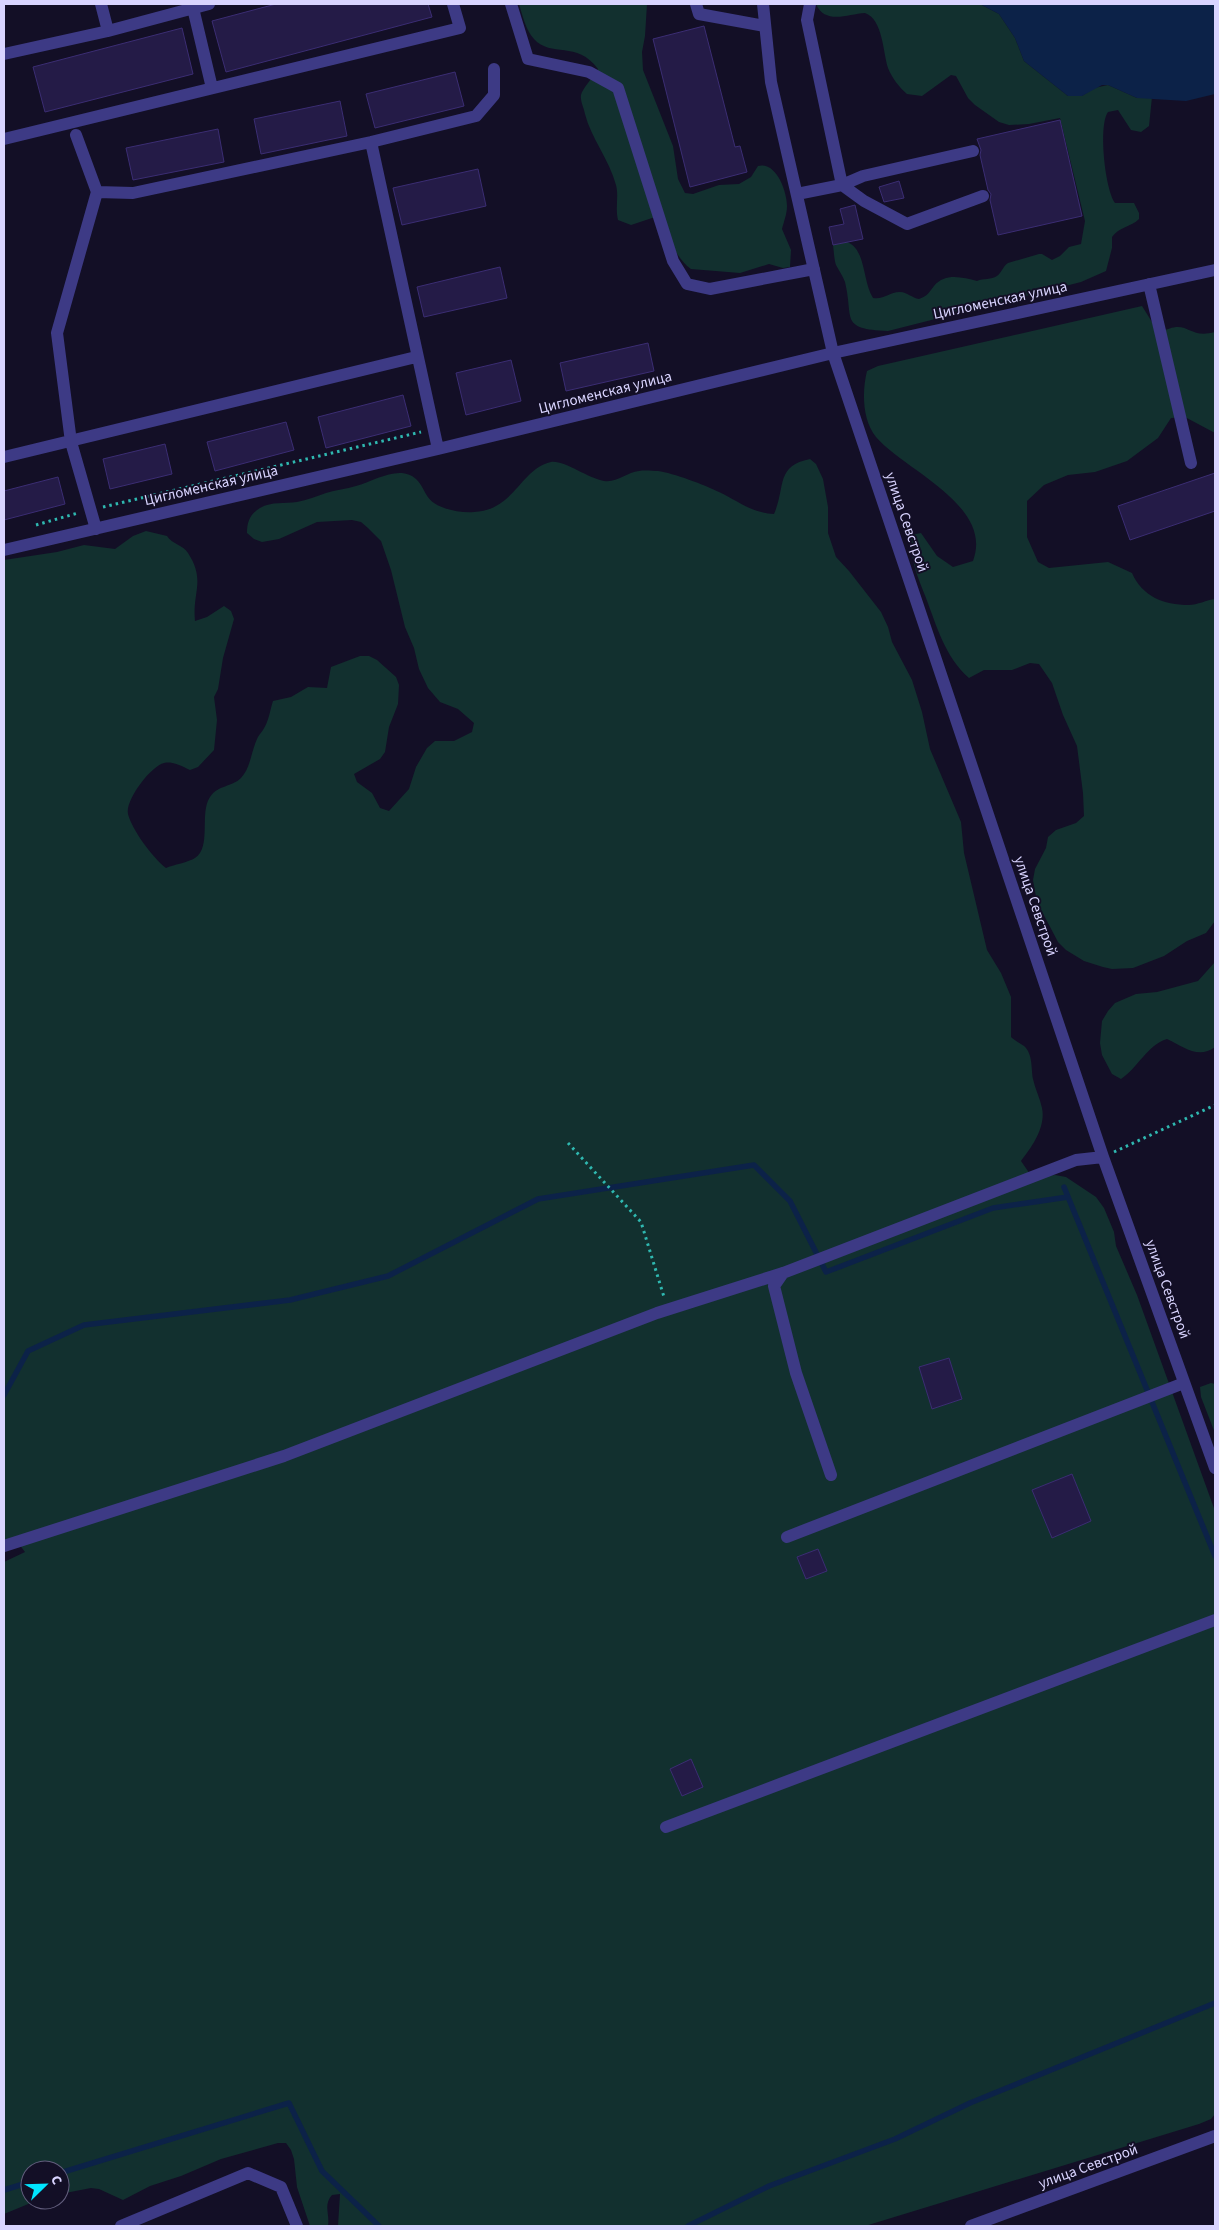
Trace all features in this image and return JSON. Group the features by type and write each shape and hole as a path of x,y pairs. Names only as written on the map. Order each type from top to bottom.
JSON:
{"street":[{"path":"102,4 108,31"},
{"path":"4,54 108,31 209,4"},
{"path":"4,138 460,28 454,4"},
{"path":"511,4 528,58 589,72 618,88 673,261 687,284 710,289 814,269"},
{"path":"696,4 700,14 765,26"},
{"name":"улица Севстрой","path":"763,4 771,82 833,352 1102,1157 1215,1468"},
{"path":"810,4 807,20 842,185 864,201 906,224 983,196"},
{"path":"193,8 212,88"},
{"path":"97,192 132,193 371,142 476,116 494,95 494,69"},
{"path":"76,134 97,192 57,333 71,442 96,529"},
{"path":"371,142 416,357 438,449"},
{"path":"798,194 842,185 863,176 973,151"},
{"name":"Цигломенская улица","path":"4,550 438,449 833,352 1215,270"},
{"path":"1149,284 1192,463"},
{"path":"4,457 416,357"},
{"path":"4,1546 284,1456 668,1310 783,1272 1076,1160 1102,1157"},
{"path":"783,1272 774,1286 796,1373 830,1475"},
{"path":"787,1537 1184,1383"},
{"path":"666,1827 1215,1620"},
{"name":"улица Севстрой","path":"971,2226 1215,2136"},
{"path":"122,2226 248,2174 281,2186 297,2226"}],"path":[{"path":"30,527 90,510 433,429"},
{"path":"1102,1157 1215,1105"},
{"path":"568,1143 641,1222 668,1310"}],"green space":[{"path":"519,4 647,4 642,52 643,70 673,146 678,179 685,193 693,194 719,185 739,184 751,177 758,166 770,168 779,178 785,193 787,206 782,229 791,250 790,267 783,268 769,264 740,273 691,269 676,252 659,218 652,218 631,225 618,220 617,193 613,175 588,123 581,100 584,89 598,69 590,60 582,55 541,45 531,36"},
{"path":"816,4 980,4 999,14 1015,38 1024,61 1068,96 1082,96 1094,88 1108,85 1137,98 1152,97 1149,126 1141,132 1131,130 1118,110 1108,112 1105,119 1103,130 1104,157 1111,196 1115,203 1134,203 1139,213 1139,219 1118,231 1112,237 1112,248 1106,271 1081,282 888,331 862,328 855,324 850,313 845,282 836,265 833,245 838,241 847,242 854,246 859,253 873,298 880,298 900,292 919,299 939,282 949,277 977,281 997,276 1008,263 1039,254 1052,260 1060,256 1069,247 1081,244 1085,221 1060,118 1029,124 1009,125 999,122 975,105 968,98 956,76 951,75 922,96 907,94 896,82 888,68 879,29 871,16 865,13 838,17 831,16 820,10"},
{"path":"1142,306 1157,330 1181,327 1202,334 1215,332 1215,433 1185,417 1171,418 1158,438 1127,461 1095,472 1068,475 1044,485 1027,501 1027,537 1038,562 1049,568 1108,562 1132,573 1141,588 1154,598 1162,601 1189,605 1215,599 1215,921 1206,933 1187,941 1164,956 1133,968 1112,969 1084,961 1066,950 1058,942 1037,902 1033,880 1035,869 1046,848 1048,837 1056,830 1076,823 1084,816 1077,746 1063,715 1052,683 1039,664 1030,663 1012,670 984,670 969,678 954,661 938,631 917,575 913,560 911,535 921,533 937,556 953,567 973,561 976,541 971,523 959,506 943,490 889,450 876,437 871,430 866,414 864,387 867,371 878,366"},
{"path":"810,459 816,464 823,479 828,507 828,533 836,557 881,612 892,642 912,680 922,712 930,749 961,822 964,853 987,950 1001,973 1011,997 1011,1037 1024,1046 1029,1053 1032,1075 1042,1108 1043,1115 1040,1129 1034,1143 1021,1161 1032,1177 1055,1175 1066,1177 1096,1197 1104,1208 1114,1232 1116,1246 1137,1295 1215,1511 1215,2114 1211,2119 1199,2124 865,2226 338,2226 340,2194 332,2195 329,2199 327,2206 328,2226 310,2226 297,2187 294,2159 286,2143 278,2143 221,2159 181,2176 150,2186 123,2200 99,2189 91,2188 70,2192 70,2160 20,2160 20,2207 4,2214 4,1562 25,1552 19,1544 4,1552 4,560 57,552 84,545 115,549 133,536 146,531 167,536 188,553 196,571 197,579 195,621 207,617 224,606 231,611 234,619 223,658 218,689 214,697 217,720 214,750 198,767 190,770 171,763 159,765 140,784 128,808 130,821 138,835 155,858 166,868 195,858 200,853 204,838 205,812 210,797 217,790 237,781 244,774 257,738 267,723 273,701 291,697 308,687 327,688 331,667 360,656 369,656 377,660 396,677 399,685 398,704 389,727 385,752 380,759 354,774 357,782 372,793 380,808 389,811 409,789 416,767 427,748 435,741 454,741 472,732 474,723 458,709 440,702 428,688 419,669 414,648 405,627 391,570 381,541 361,522 352,520 317,522 279,539 262,542 254,539 247,533 250,519 260,508 274,504 301,501 385,476 402,473 418,481 430,499 438,505 464,512 488,510 508,497 540,466 556,462 604,481 613,480 639,471 664,472 706,486 752,509 774,514 786,472 799,462"},
{"path":"1215,962 1215,1047 1209,1051 1197,1052 1167,1039 1148,1051 1133,1069 1121,1079 1112,1074 1102,1055 1100,1043 1102,1021 1115,1003 1136,994 1157,992 1198,981"},
{"path":"1211,1383 1215,1384 1215,1433 1201,1397 1200,1387"}],"water":[{"path":"980,4 1215,4 1215,94 1186,101 1137,98 1108,85 1102,85 1082,96 1068,96 1024,61 1015,38 999,14"}],"building":[{"path":"276,4 428,4 432,17 226,72 212,21"},
{"path":"704,26 735,147 740,146 747,172 690,187 653,39"},
{"path":"182,28 193,74 45,112 33,67"},
{"path":"455,72 464,106 375,128 366,94"},
{"path":"340,101 347,136 261,154 254,119"},
{"path":"1060,120 1082,216 998,235 990,200 991,194 988,190 980,155 981,150 977,139"},
{"path":"218,129 224,162 133,180 126,148"},
{"path":"478,169 486,206 402,225 393,188"},
{"path":"899,181 904,198 884,202 879,187"},
{"path":"855,205 863,239 833,245 829,227 844,224 840,209"},
{"path":"500,267 507,298 424,317 417,287"},
{"path":"648,343 654,371 566,391 560,363"},
{"path":"511,360 521,401 466,415 456,373"},
{"path":"403,395 411,426 326,448 318,417"},
{"path":"286,422 294,450 215,471 207,442"},
{"path":"165,444 172,474 110,489 103,459"},
{"path":"1215,473 1215,511 1130,540 1118,506"},
{"path":"58,477 65,504 4,520 4,491"},
{"path":"949,1358 962,1399 932,1409 919,1367"},
{"path":"1072,1474 1091,1521 1052,1538 1032,1490"},
{"path":"818,1549 827,1571 806,1579 797,1557"},
{"path":"691,1759 703,1787 682,1796 670,1769"}],"waterway":[{"path":"4,1395 28,1351 84,1325 290,1300 388,1276 538,1199 754,1165 790,1201 826,1272 993,1208 1068,1197"},
{"path":"1064,1187 1215,1556"},
{"path":"688,2226 769,2186 895,2139 970,2103 1215,2003"},
{"path":"70,2170 289,2103 322,2171 379,2226"},
{"path":"4,2190 20,2185"}]}
